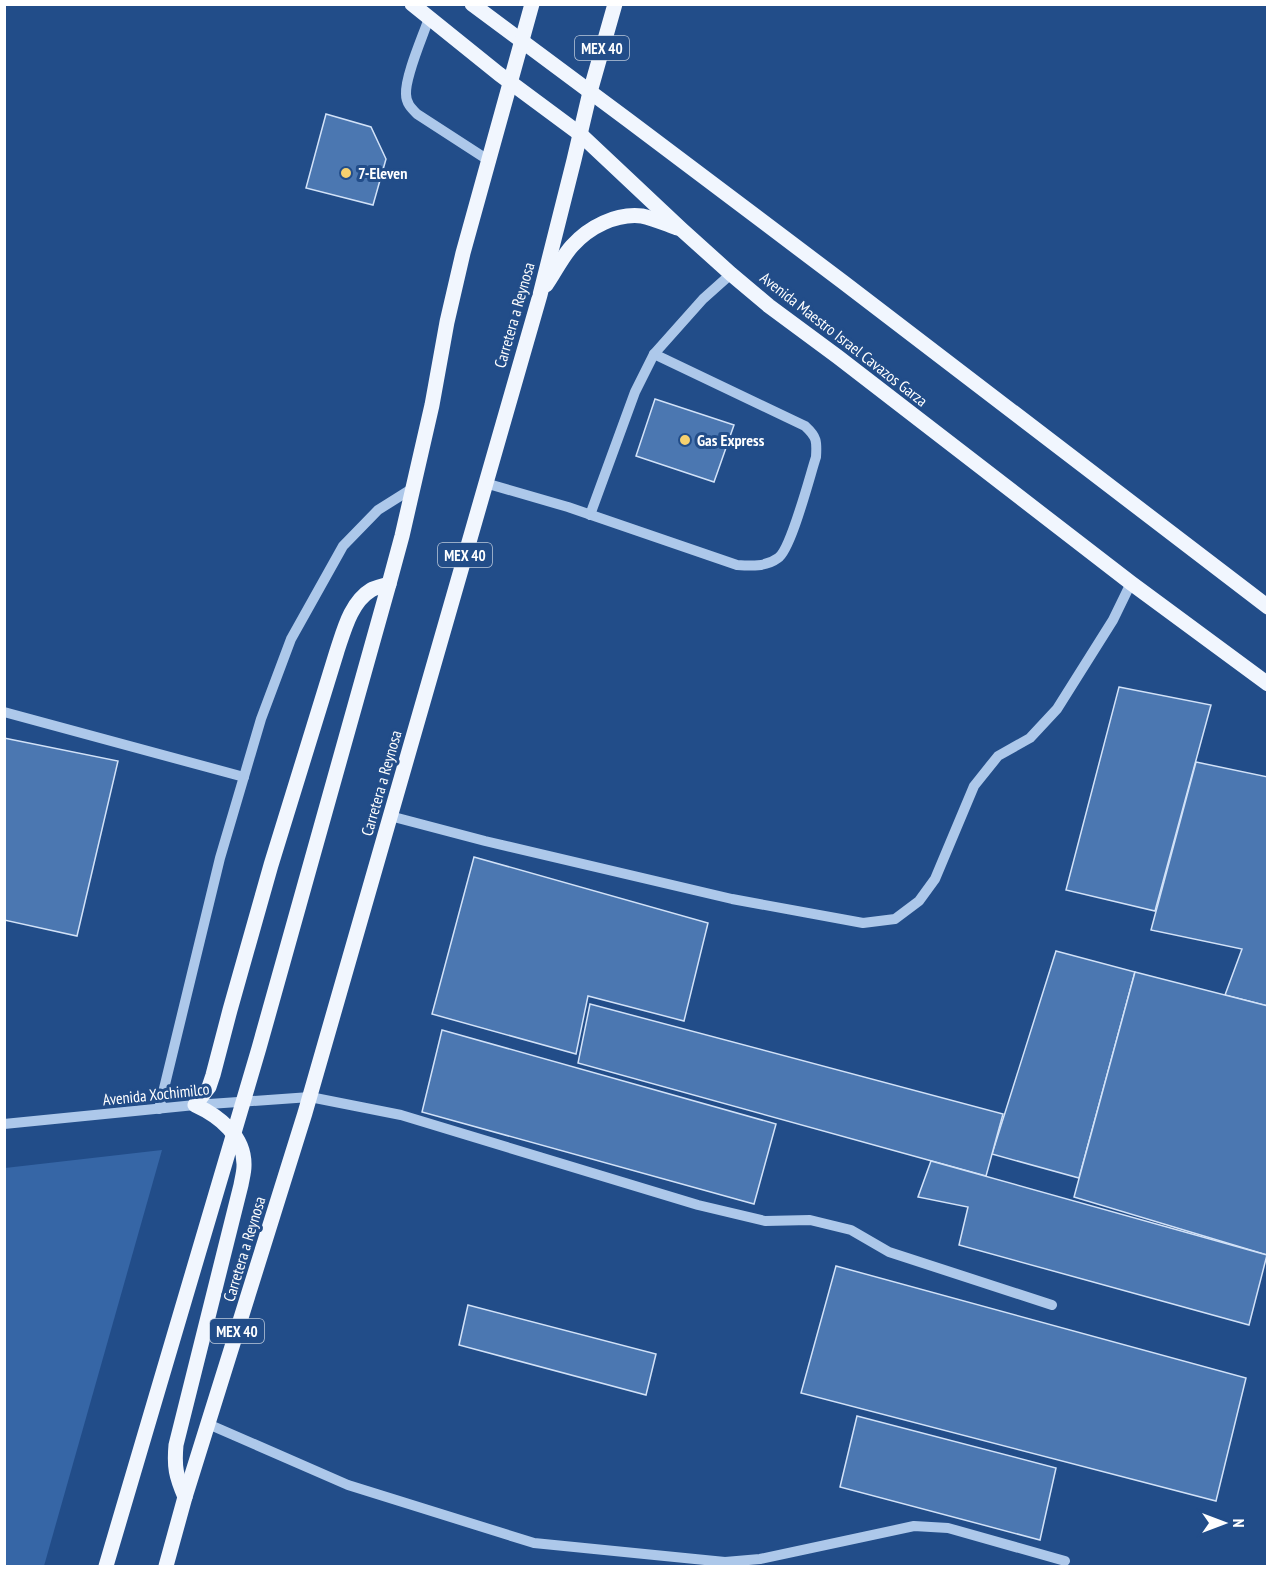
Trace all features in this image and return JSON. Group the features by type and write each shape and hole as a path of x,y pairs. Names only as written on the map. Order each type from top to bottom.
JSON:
{"main road":[{"name":"Avenida Maestro Israel Cavazos Garza","path":"412,4 580,134 681,229 769,306 1131,583 1268,684"},
{"path":"472,4 843,282 1268,607"},
{"path":"106,1566 243,1101 389,584 432,405 447,322 463,253 532,4"},
{"name":"Carretera a Reynosa","path":"166,1566 185,1497 310,1097 540,295 590,92 615,4"},
{"path":"540,295 572,246 603,222 620,217 642,216 681,229"},
{"path":"185,1497 177,1478 174,1462 176,1445 244,1166 243,1154 233,1133 215,1117 195,1105 209,1087 213,1075 271,865 346,624 357,603 371,590 389,584"}],"street":[{"path":"429,18 407,80 406,95 409,106 417,114 488,160"},
{"path":"590,515 635,392 654,354 703,299 731,274"},
{"path":"485,483 590,515 737,565 760,566 780,558 791,537 816,457 817,445 814,434 805,426 654,354"},
{"path":"159,1109 220,858 261,720 291,639 343,546 378,510 413,488"},
{"path":"390,816 485,841 732,899 863,924 895,919 919,901 935,879 974,786 998,756 1030,738 1057,709 1113,620 1131,583"},
{"path":"4,712 244,777"},
{"name":"Avenida Xochimilco","path":"4,1124 195,1105 310,1097 401,1115 698,1205 765,1221 810,1220 851,1230 889,1252 1052,1305"},
{"path":"208,1424 348,1485 534,1543 725,1562 760,1558 915,1526 948,1528 1065,1561"}],"shaded area":[{"path":"162,1150 44,1566 5,1566 5,1168"}],"building":[{"name":"7-Eleven","path":"326,114 371,127 386,159 373,205 306,188"},
{"name":"Gas Express","path":"655,399 734,425 714,482 636,456"},
{"path":"1119,687 1211,705 1155,911 1066,890"},
{"path":"4,738 118,761 77,936 4,920"},
{"path":"1196,762 1268,777 1268,1006 1225,995 1242,949 1151,930"},
{"path":"474,857 708,923 684,1021 588,996 576,1054 432,1014"},
{"path":"1056,951 1135,972 1079,1178 992,1154"},
{"path":"1135,972 1268,1006 1267,1255 1074,1197"},
{"path":"590,1004 1003,1114 986,1176 578,1063"},
{"path":"442,1030 776,1124 754,1204 422,1112"},
{"path":"931,1161 1267,1255 1249,1325 959,1245 968,1207 918,1197"},
{"path":"836,1266 1246,1378 1216,1501 801,1393"},
{"path":"468,1305 656,1354 646,1395 459,1345"},
{"path":"857,1416 1056,1468 1040,1540 840,1487"}],"place":[{"name":"7-Eleven","path":"346,173"},
{"name":"Gas Express","path":"685,440"}]}
